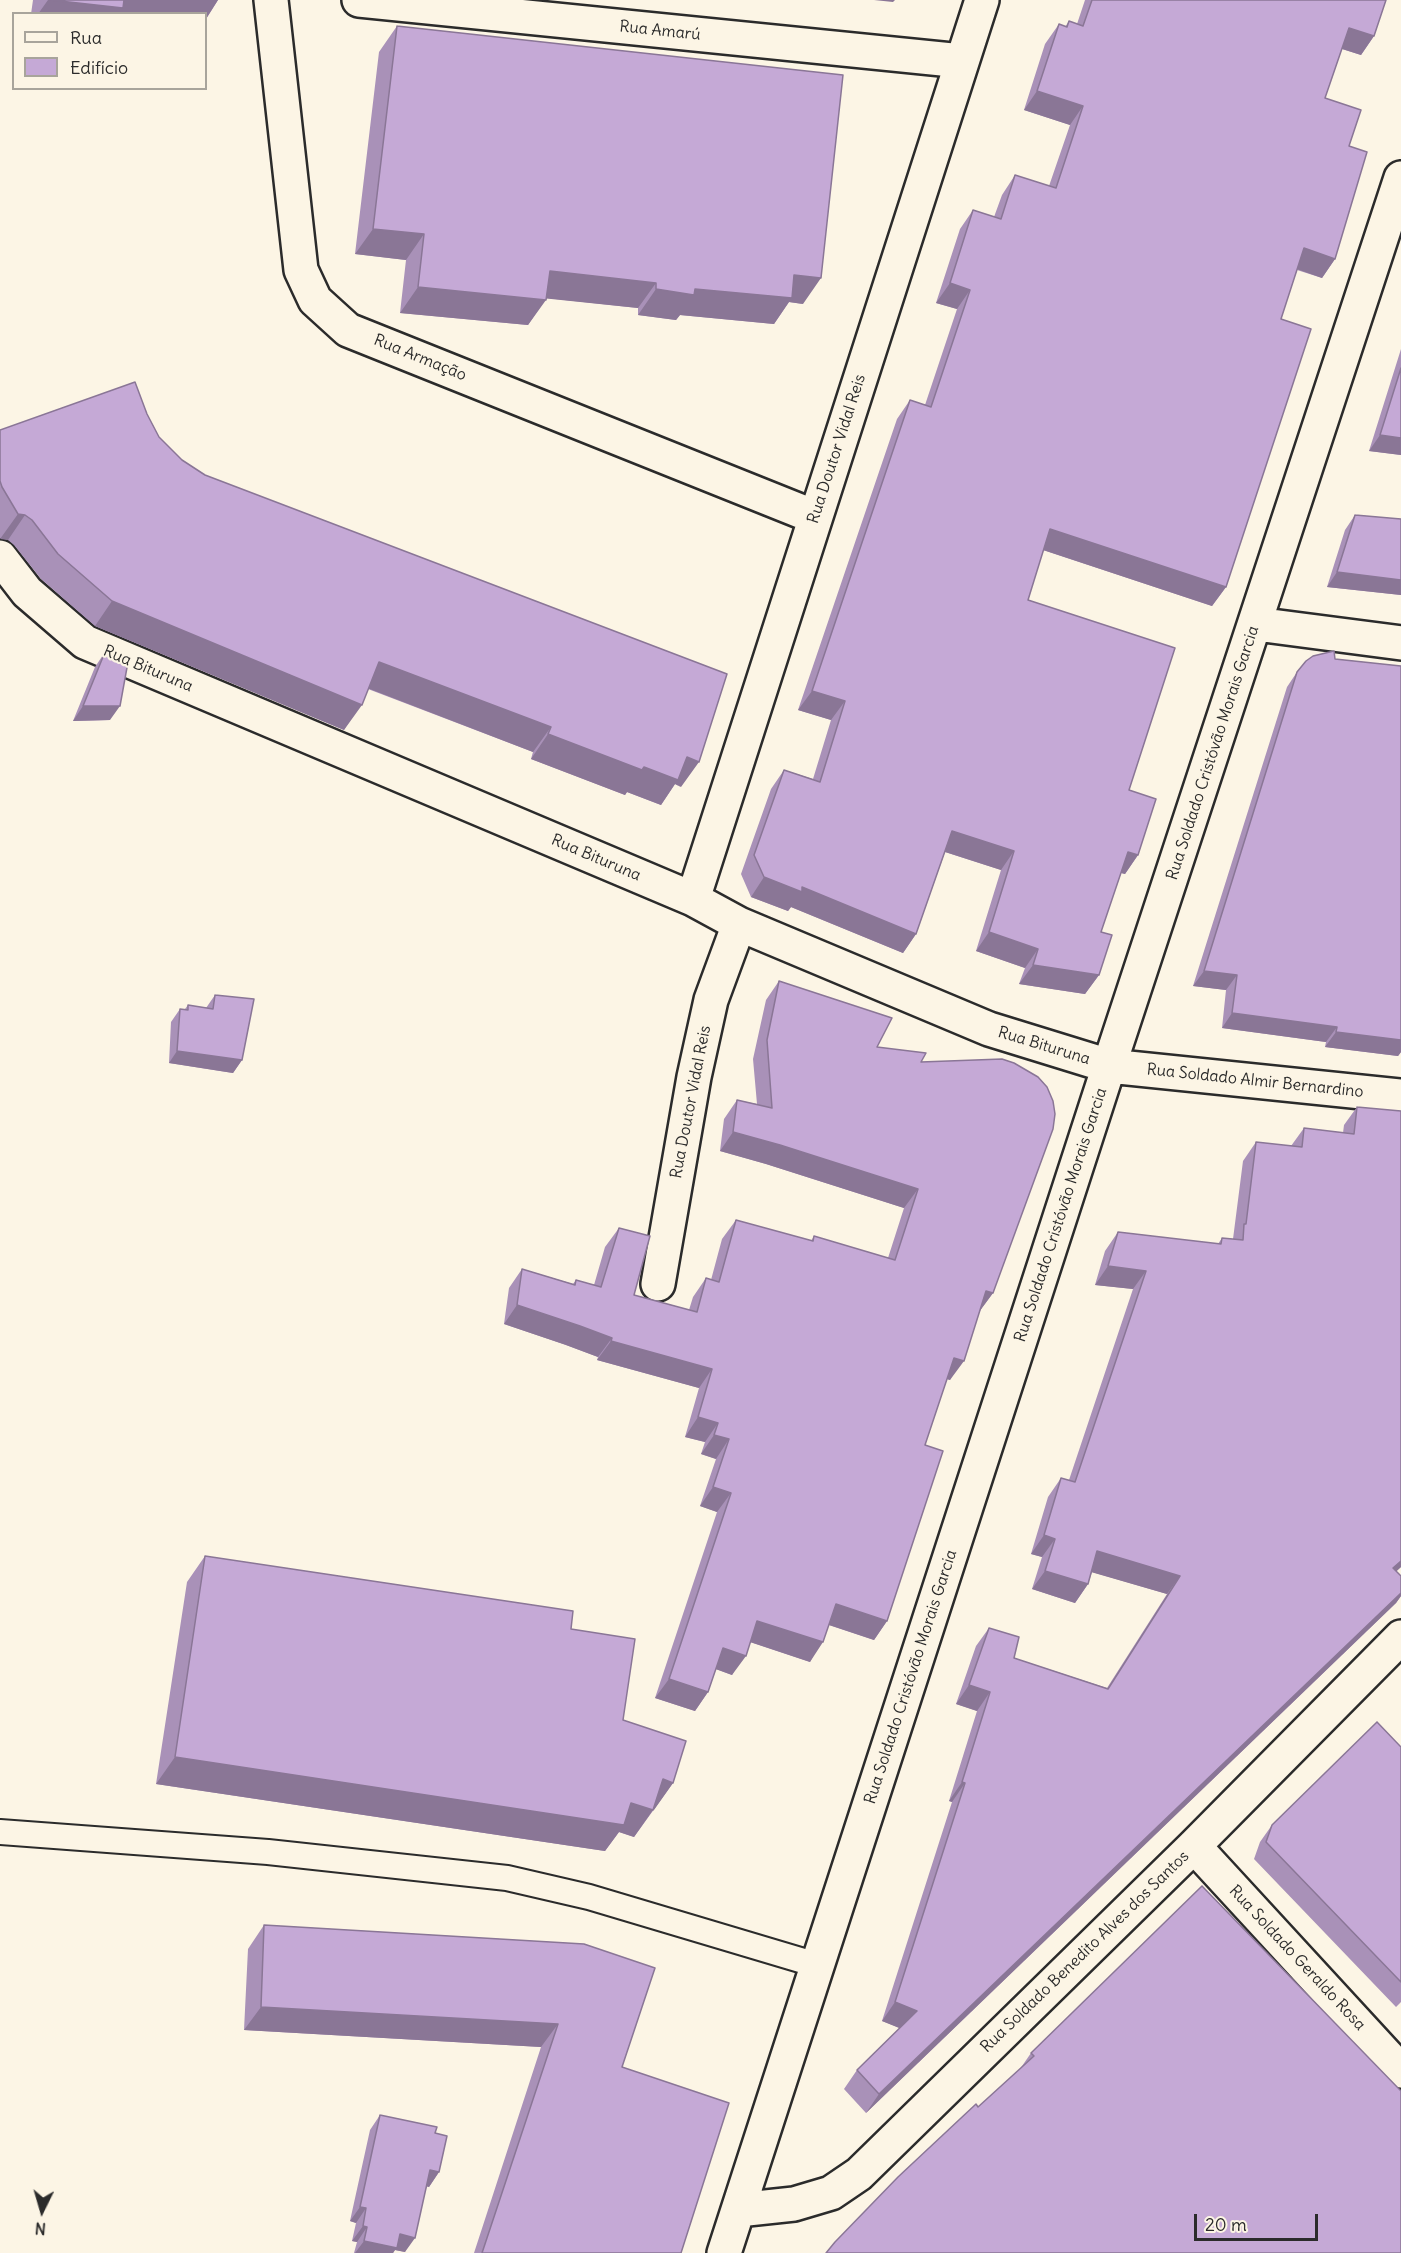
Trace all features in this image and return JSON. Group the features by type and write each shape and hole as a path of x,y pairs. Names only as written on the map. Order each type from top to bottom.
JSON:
{"street":[{"name":"Rua Armação","path":"271,0 301,270 315,300 348,330 815,517"},
{"name":"Rua Amarú","path":"359,0 962,61"},
{"name":"Rua Doutor Vidal Reis","path":"693,899 982,0"},
{"name":"Rua Soldado Cristóvão Morais Garcia","path":"724,2253 1109,1066 1400,184"},
{"name":"Rua Bituruna","path":"0,557 27,592 86,642 693,899 739,924 989,1029 1109,1066"},
{"path":"1256,624 1401,643"},
{"name":"Rua Doutor Vidal Reis","path":"658,1284 694,1077 711,1000 739,924"},
{"name":"Rua Soldado Almir Bernardino","path":"1109,1066 1401,1096"},
{"name":"Rua Soldado Benedito Alves dos Santos","path":"738,2210 794,2204 831,2193 859,2174 1194,1846 1401,1637"},
{"name":"Rua Soldado Geraldo Rosa","path":"1194,1846 1401,2071"}],"lane":[{"path":"0,1832 268,1851 507,1878 589,1897 818,1965"}],"building":[{"path":"51,0 124,0 123,8"},
{"path":"1092,0 1386,0 1374,36 1349,28 1325,98 1361,110 1349,146 1367,152 1335,259 1304,248 1281,319 1311,329 1226,587 1050,529 1028,600 1175,648 1129,790 1156,799 1138,855 1128,852 1101,932 1112,935 1099,975 1033,965 1038,949 989,932 1014,851 952,831 916,934 802,887 802,892 764,877 754,855 784,770 820,782 845,701 812,691 910,400 931,407 970,290 950,283 973,210 1001,219 1015,175 1056,188 1083,106 1037,91 1059,24 1067,27 1069,21 1083,26"},
{"path":"397,26 843,75 821,278 794,275 792,298 695,289 694,295 656,289 656,283 550,271 546,300 418,287 424,234 373,229"},
{"path":"1401,368 1401,438 1380,435"},
{"path":"135,382 159,437 182,460 205,475 727,674 699,762 687,757 678,780 644,767 642,770 548,734 551,727 379,662 362,705 112,601 58,554 32,520 25,515 18,514 0,481 0,430"},
{"path":"1355,515 1401,519 1401,580 1337,572"},
{"path":"1334,651 1335,659 1401,666 1401,1040 1336,1032 1337,1027 1232,1013 1237,975 1204,971 1297,672 1313,656"},
{"path":"105,652 128,662 120,706 83,706"},
{"path":"779,981 892,1018 877,1047 926,1053 921,1062 1002,1059 1014,1063 1038,1077 1047,1087 1055,1114 1053,1129 993,1293 986,1291 964,1361 954,1358 925,1445 943,1451 887,1621 836,1604 823,1642 757,1621 746,1656 723,1648 708,1692 669,1679 731,1493 713,1487 729,1439 714,1435 718,1423 698,1417 712,1369 611,1341 612,1338 517,1305 522,1269 575,1285 576,1280 601,1287 619,1228 650,1236 634,1295 697,1312 706,1278 719,1282 736,1220 813,1241 814,1236 895,1260 918,1189 733,1132 737,1100 772,1108 767,1040"},
{"path":"215,995 254,999 242,1060 177,1051 180,1009 188,1010 188,1005 213,1009"},
{"path":"1357,1107 1401,1111 1401,1561 1393,1568 1401,1576 1401,1593 879,2094 857,2070 917,2011 895,2002 965,1783 962,1782 990,1692 969,1685 989,1628 1019,1637 1014,1658 1108,1689 1180,1576 1097,1551 1088,1584 1045,1571 1055,1539 1044,1535 1061,1478 1075,1482 1146,1271 1108,1266 1118,1232 1221,1244 1222,1238 1243,1240 1256,1142 1302,1147 1304,1128 1354,1134"},
{"path":"205,1556 573,1611 571,1629 635,1639 623,1720 686,1741 673,1783 663,1779 653,1810 631,1803 624,1825 175,1757"},
{"path":"1377,1722 1401,1747 1401,1982 1266,1842 1272,1825"},
{"path":"1202,1886 1401,2091 1401,2253 826,2253 898,2177 976,2104 978,2107 1034,2056 1031,2053"},
{"path":"264,1925 584,1944 655,1968 622,2067 729,2103 681,2253 482,2253 558,2024 261,2007"},
{"path":"380,2115 437,2127 435,2133 447,2136 439,2172 430,2170 415,2238 400,2234 397,2248 364,2241 367,2227 363,2226 366,2208 360,2207"}]}
